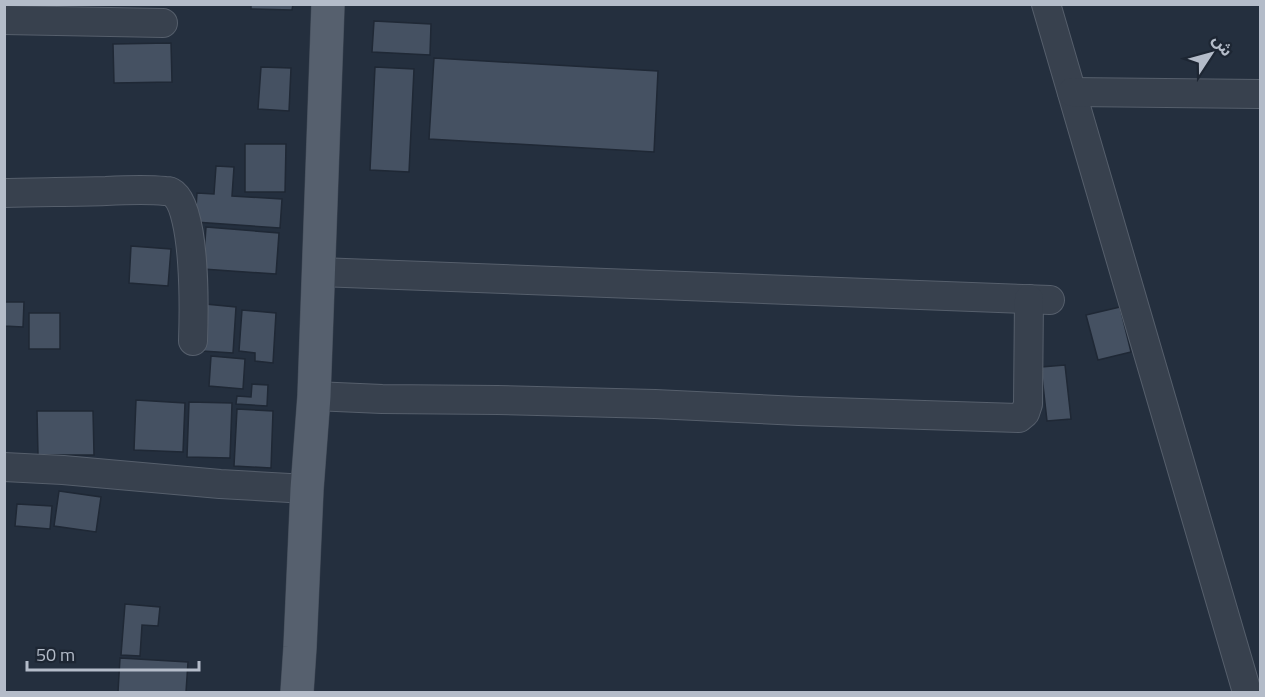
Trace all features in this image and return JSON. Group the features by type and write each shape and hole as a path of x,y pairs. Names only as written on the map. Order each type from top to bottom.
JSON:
{"main road":[{"path":"297,693 314,396 328,4"}],"street":[{"path":"1046,4 1247,693"},
{"path":"4,20 163,22"},
{"path":"1072,92 1260,94"},
{"path":"4,193 135,190 164,191 174,194 183,207 189,240 193,281 193,341"},
{"path":"314,396 655,404 1019,418 1025,413 1028,404 1040,300 318,272"},
{"path":"4,467 307,489"}],"building":[{"path":"251,4 293,4 292,10 251,9"},
{"path":"374,21 431,24 430,55 372,52"},
{"path":"171,43 172,82 114,83 113,44"},
{"path":"434,58 658,71 654,152 429,139"},
{"path":"261,67 291,68 289,111 258,109"},
{"path":"375,67 414,69 409,172 370,170"},
{"path":"245,144 286,144 285,192 245,192"},
{"path":"216,166 234,167 232,196 282,199 280,228 195,222 197,193 214,194"},
{"path":"206,227 279,233 276,274 203,269"},
{"path":"131,246 171,249 168,286 129,283"},
{"path":"4,302 24,302 23,327 4,326"},
{"path":"205,304 236,307 233,353 202,351"},
{"path":"1120,307 1131,352 1098,360 1086,315"},
{"path":"242,310 276,313 273,363 255,361 255,353 239,351"},
{"path":"29,313 60,313 60,349 29,349"},
{"path":"211,356 245,359 243,389 209,386"},
{"path":"1065,365 1071,419 1047,421 1041,367"},
{"path":"252,384 268,385 267,406 236,404 237,396 251,397"},
{"path":"136,400 185,403 183,452 134,450"},
{"path":"189,402 232,403 230,458 187,457"},
{"path":"237,409 273,411 271,468 234,466"},
{"path":"37,411 93,411 94,455 38,455"},
{"path":"59,491 101,497 96,532 54,526"},
{"path":"17,504 52,506 50,529 15,526"},
{"path":"125,604 160,607 158,626 142,625 140,656 121,655"},
{"path":"120,658 188,662 186,692 118,692"}]}
